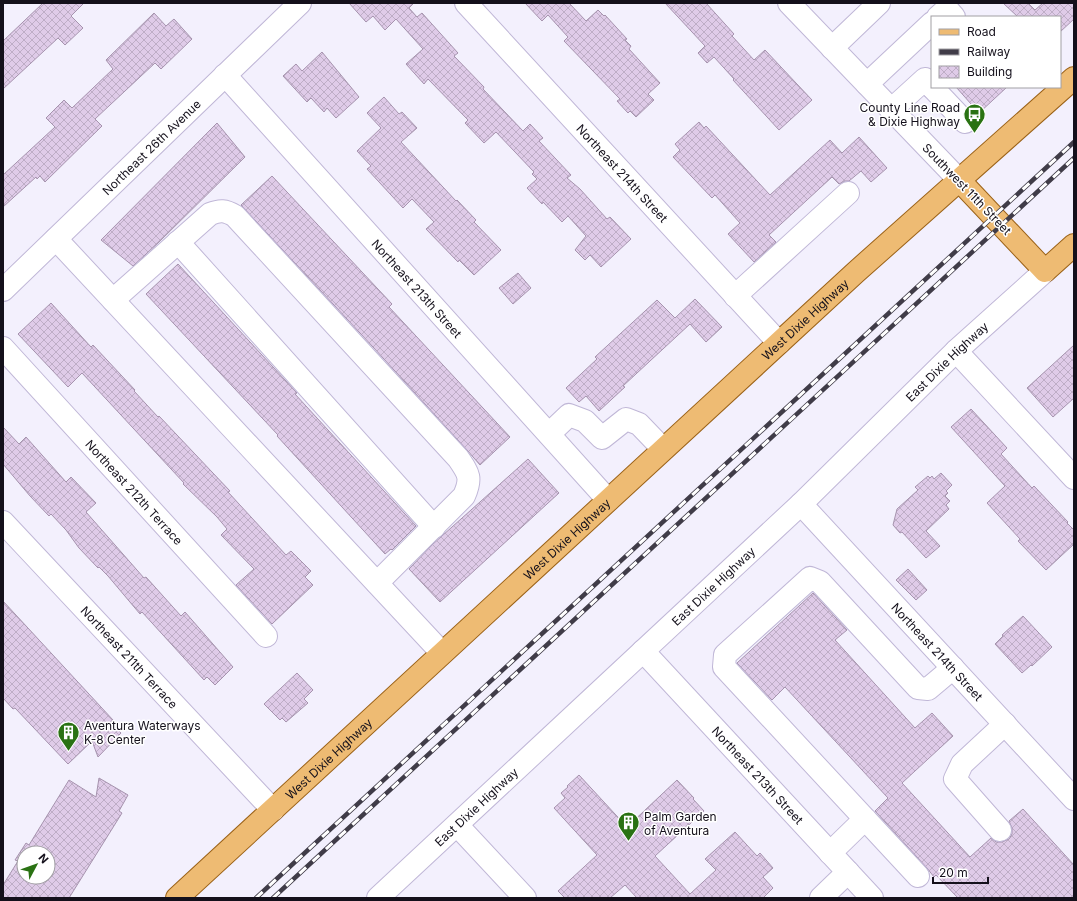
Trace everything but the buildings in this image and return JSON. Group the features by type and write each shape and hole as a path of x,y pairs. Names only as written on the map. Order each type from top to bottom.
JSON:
{"main road":[{"name":"West Dixie Highway","path":"1061,85 1074,78"},
{"name":"West Dixie Highway","path":"176,898 274,810 442,652 856,272 960,181 1048,92"},
{"name":"Southwest 11th Street","path":"960,181 1045,271"},
{"path":"1045,271 1074,246"}],"street":[{"name":"Northeast 26th Avenue","path":"3,290 300,3"},
{"name":"Northeast 214th Street","path":"466,3 779,343"},
{"path":"832,48 879,3"},
{"name":"Southwest 11th Street","path":"795,5 832,48 960,181"},
{"path":"939,16 947,9 953,16"},
{"path":"867,84 931,24"},
{"name":"Northeast 213th Street","path":"225,75 608,500"},
{"path":"891,110 930,81"},
{"path":"936,88 965,122"},
{"path":"735,296 848,193"},
{"path":"113,300 210,214 219,210 226,211 235,216 458,458 469,475 468,487 464,496 377,583"},
{"path":"56,239 442,652"},
{"path":"178,242 434,526"},
{"name":"East Dixie Highway","path":"378,898 801,504 956,351 1045,271"},
{"name":"Northeast 212th Terrace","path":"3,348 266,636"},
{"path":"956,351 1074,478"},
{"path":"548,434 569,415 585,421 602,438 626,419 639,424 663,449"},
{"name":"Northeast 214th Street","path":"801,504 1074,799"},
{"name":"Northeast 211th Terrace","path":"3,522 274,810"},
{"path":"918,876 724,667 725,654 810,578 820,582 918,688 928,689 953,668"},
{"name":"Northeast 213th Street","path":"643,651 872,898"},
{"path":"1000,830 955,779 962,764 1005,724"},
{"path":"830,852 865,819"},
{"path":"457,825 525,898"},
{"path":"821,898 848,872"}],"railway":[{"path":"256,898 1074,142"},
{"path":"273,898 1074,158"}],"place":[{"name":"County Line Road & Dixie Highway","path":"975,134"},
{"name":"Aventura Waterways K-8 Center","path":"68,752"},
{"name":"Palm Garden of Aventura","path":"628,842"}]}
